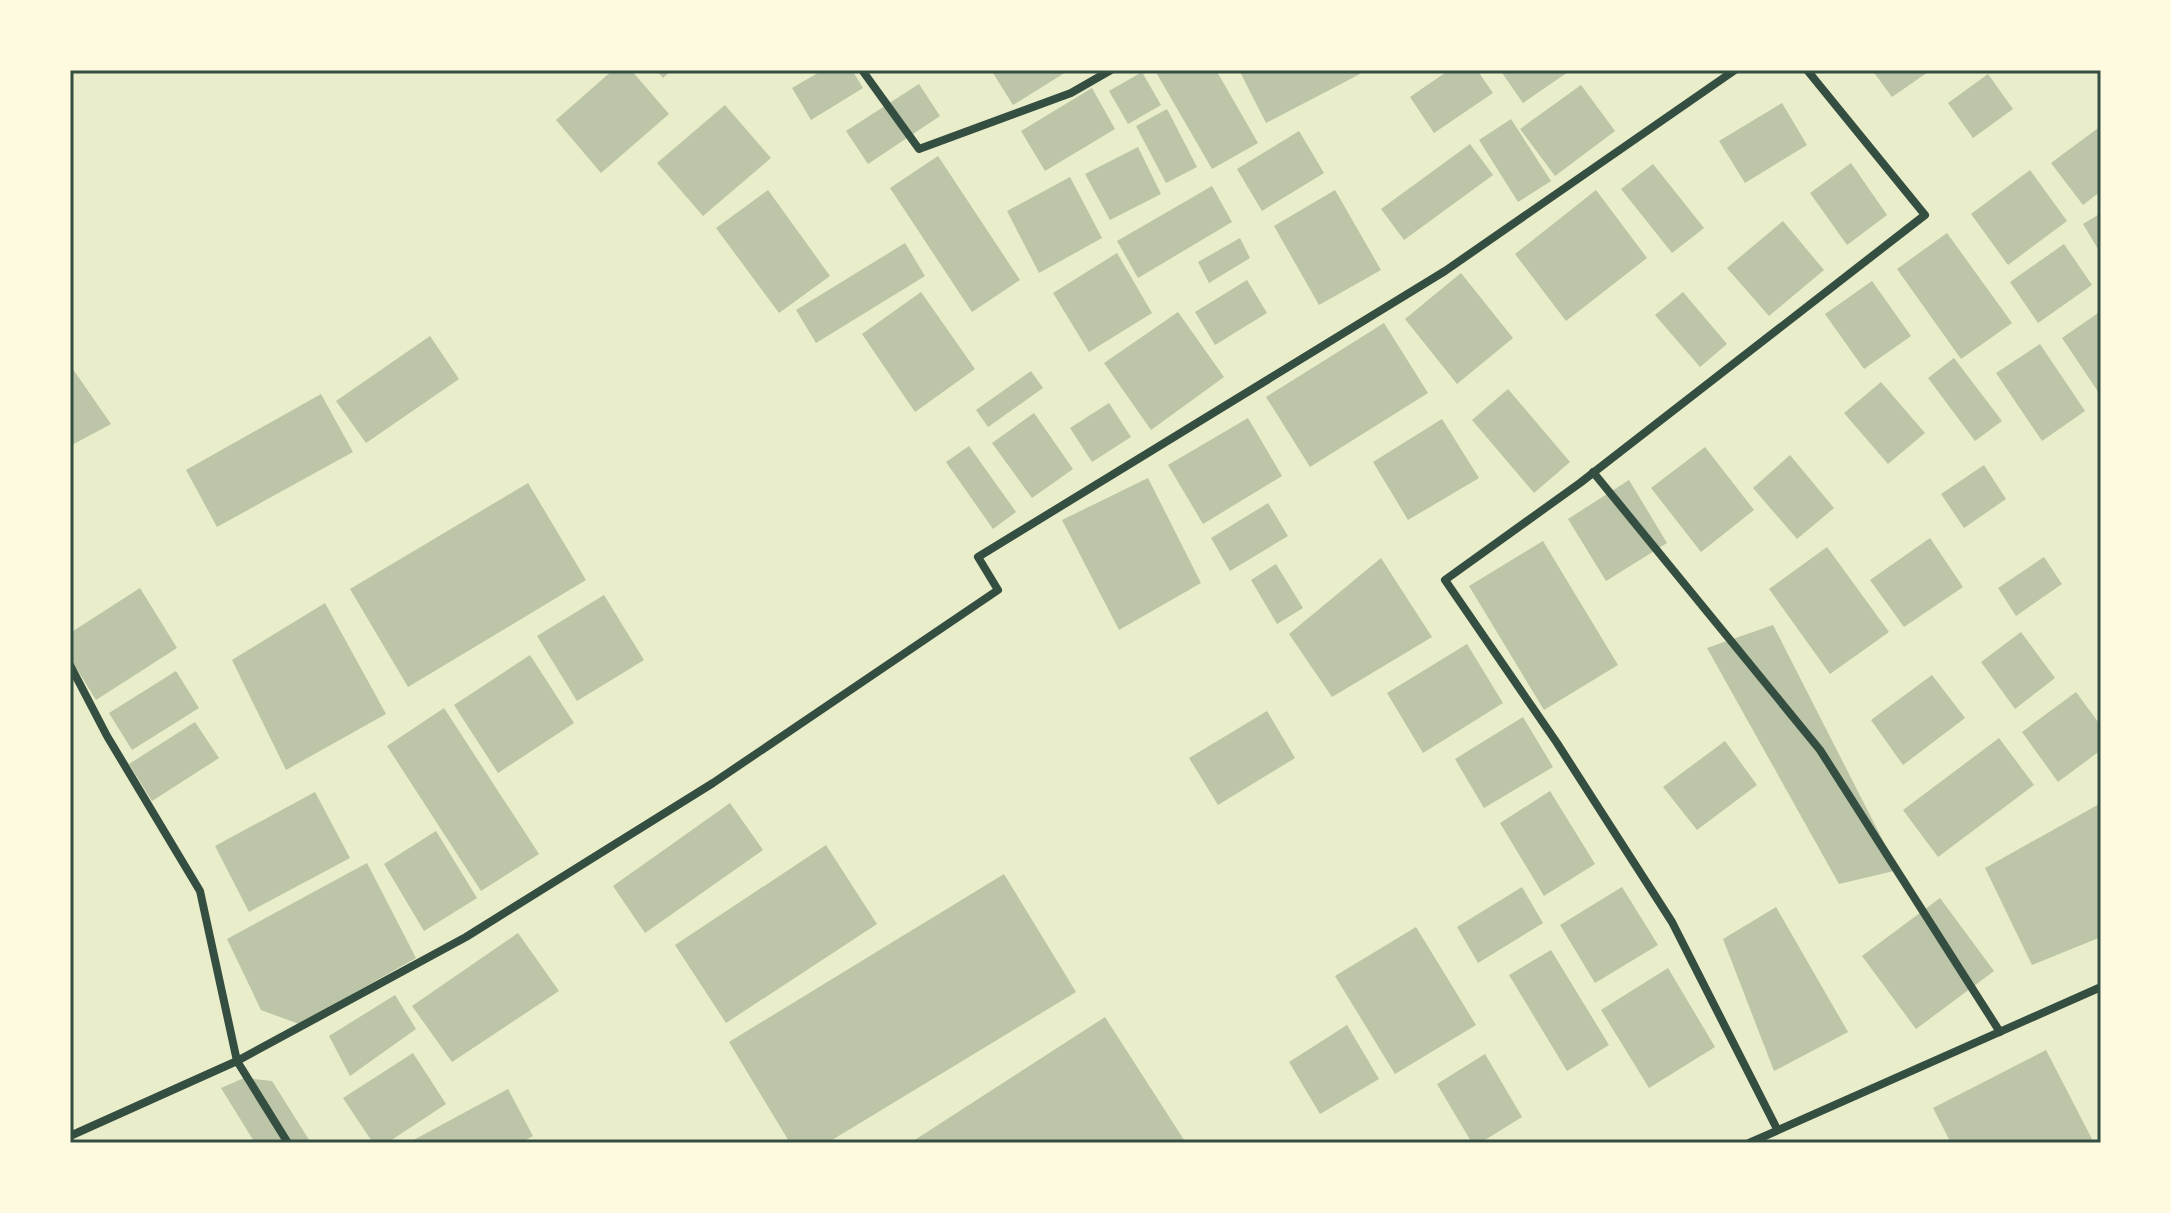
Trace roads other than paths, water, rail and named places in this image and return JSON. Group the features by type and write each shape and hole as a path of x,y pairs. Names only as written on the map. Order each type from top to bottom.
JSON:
{"street":[{"path":"862,70 919,149 1071,93 1111,70"},
{"path":"70,1136 237,1061 466,937 713,783 998,590 978,557 1445,271 1735,70"},
{"path":"1777,1129 1672,922 1557,743 1445,580 1593,472 1925,215 1807,70"},
{"path":"1593,472 1820,750 2000,1032"},
{"path":"70,665 107,736 200,891 237,1061 288,1143"},
{"path":"1749,1143 2101,987"}]}
